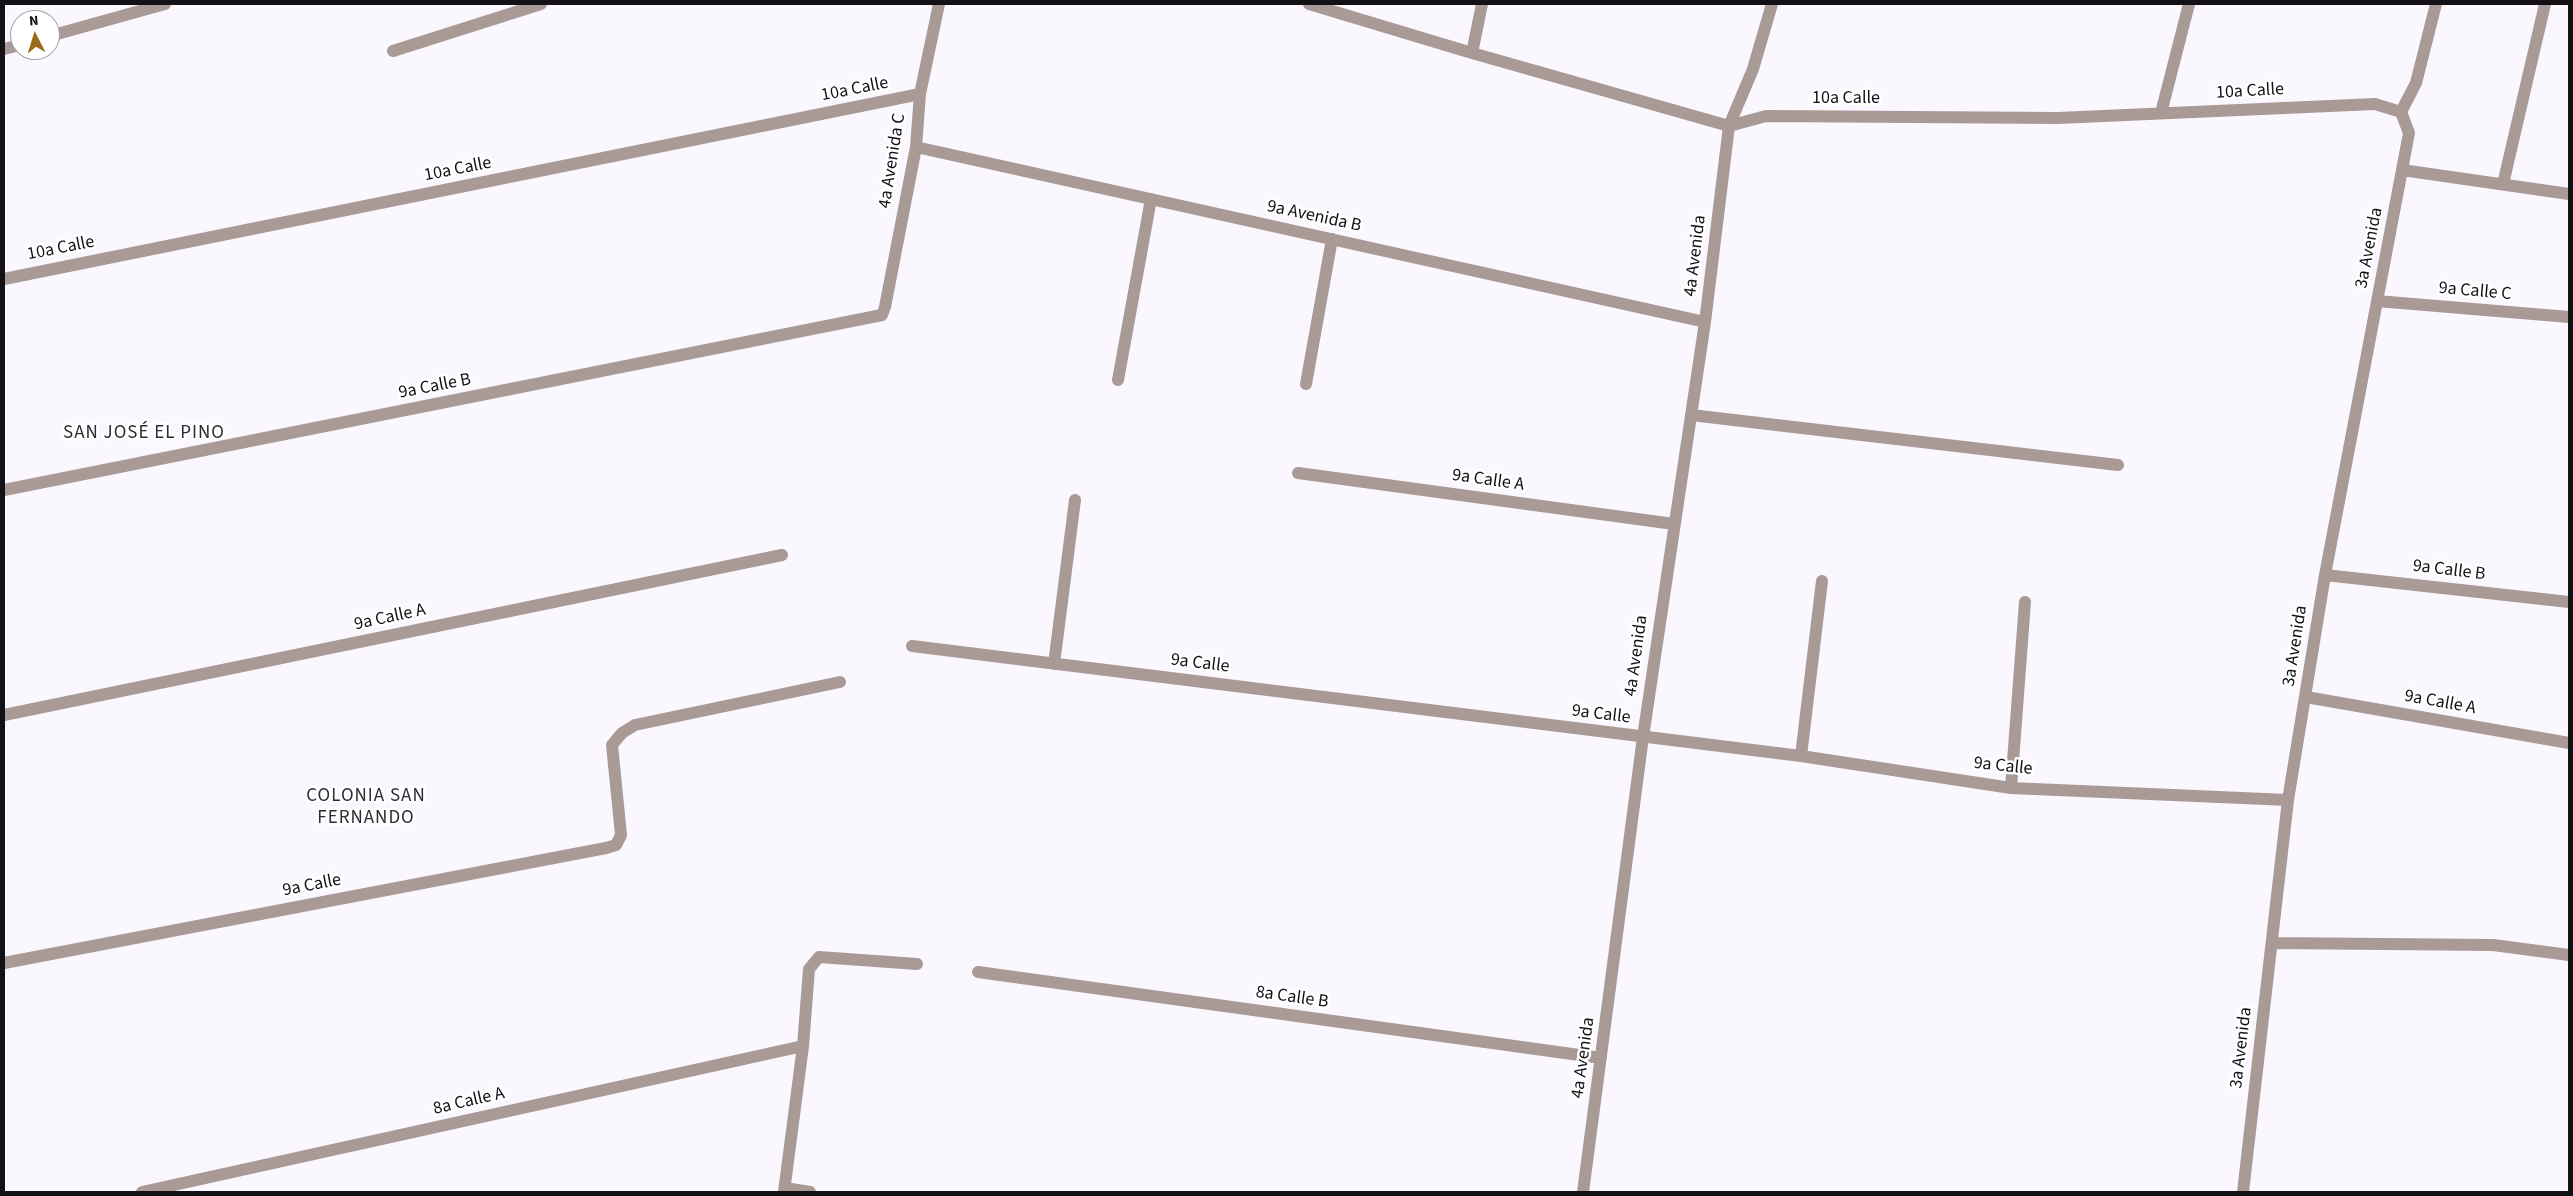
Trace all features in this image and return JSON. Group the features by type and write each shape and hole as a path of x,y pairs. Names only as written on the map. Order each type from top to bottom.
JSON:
{"street":[{"path":"60,33 165,4"},
{"path":"393,50 541,4"},
{"name":"4a Avenida C","path":"874,318 882,315 885,307 916,147 920,94 939,4"},
{"path":"1309,4 1472,53 1729,126"},
{"path":"1472,53 1482,4"},
{"name":"4a Avenida","path":"1583,1192 1643,737 1705,322 1729,126 1753,69 1772,4"},
{"path":"2161,113 2189,4"},
{"path":"2400,112 2416,83 2436,4"},
{"path":"2503,184 2545,4"},
{"name":"10a Calle","path":"4,279 920,94"},
{"name":"10a Calle","path":"1729,126 1766,116 2058,118 2375,104 2400,112"},
{"name":"3a Avenida","path":"2244,1192 2288,800 2306,697 2324,575 2409,133 2400,112"},
{"name":"9a Avenida B","path":"916,147 1705,322"},
{"path":"2402,170 2569,194"},
{"path":"1118,380 1151,199"},
{"path":"1306,384 1332,239"},
{"name":"9a Calle C","path":"2377,301 2569,318"},
{"name":"9a Calle B","path":"4,490 874,318"},
{"path":"1691,416 2118,465"},
{"name":"9a Calle A","path":"1298,473 1674,524"},
{"path":"1054,664 1075,500"},
{"name":"9a Calle A","path":"4,715 782,555"},
{"name":"9a Calle B","path":"2324,575 2569,602"},
{"path":"1801,756 1822,581"},
{"path":"2011,788 2025,602"},
{"name":"9a Calle","path":"912,646 1801,756 2011,788 2288,800"},
{"name":"9a Calle","path":"4,963 616,845 621,834 612,745 622,733 635,725 840,682"},
{"name":"9a Calle A","path":"2306,697 2569,742"},
{"path":"2272,944 2494,945 2569,955"},
{"path":"810,1192 784,1190 803,1046 809,969 819,957 916,964"},
{"name":"8a Calle B","path":"978,972 1601,1058"},
{"name":"8a Calle A","path":"142,1192 803,1046"}],"district":[{"name":"SAN JOSÉ EL PINO","path":"144,434"},
{"name":"COLONIA SAN FERNANDO","path":"366,808"}]}
